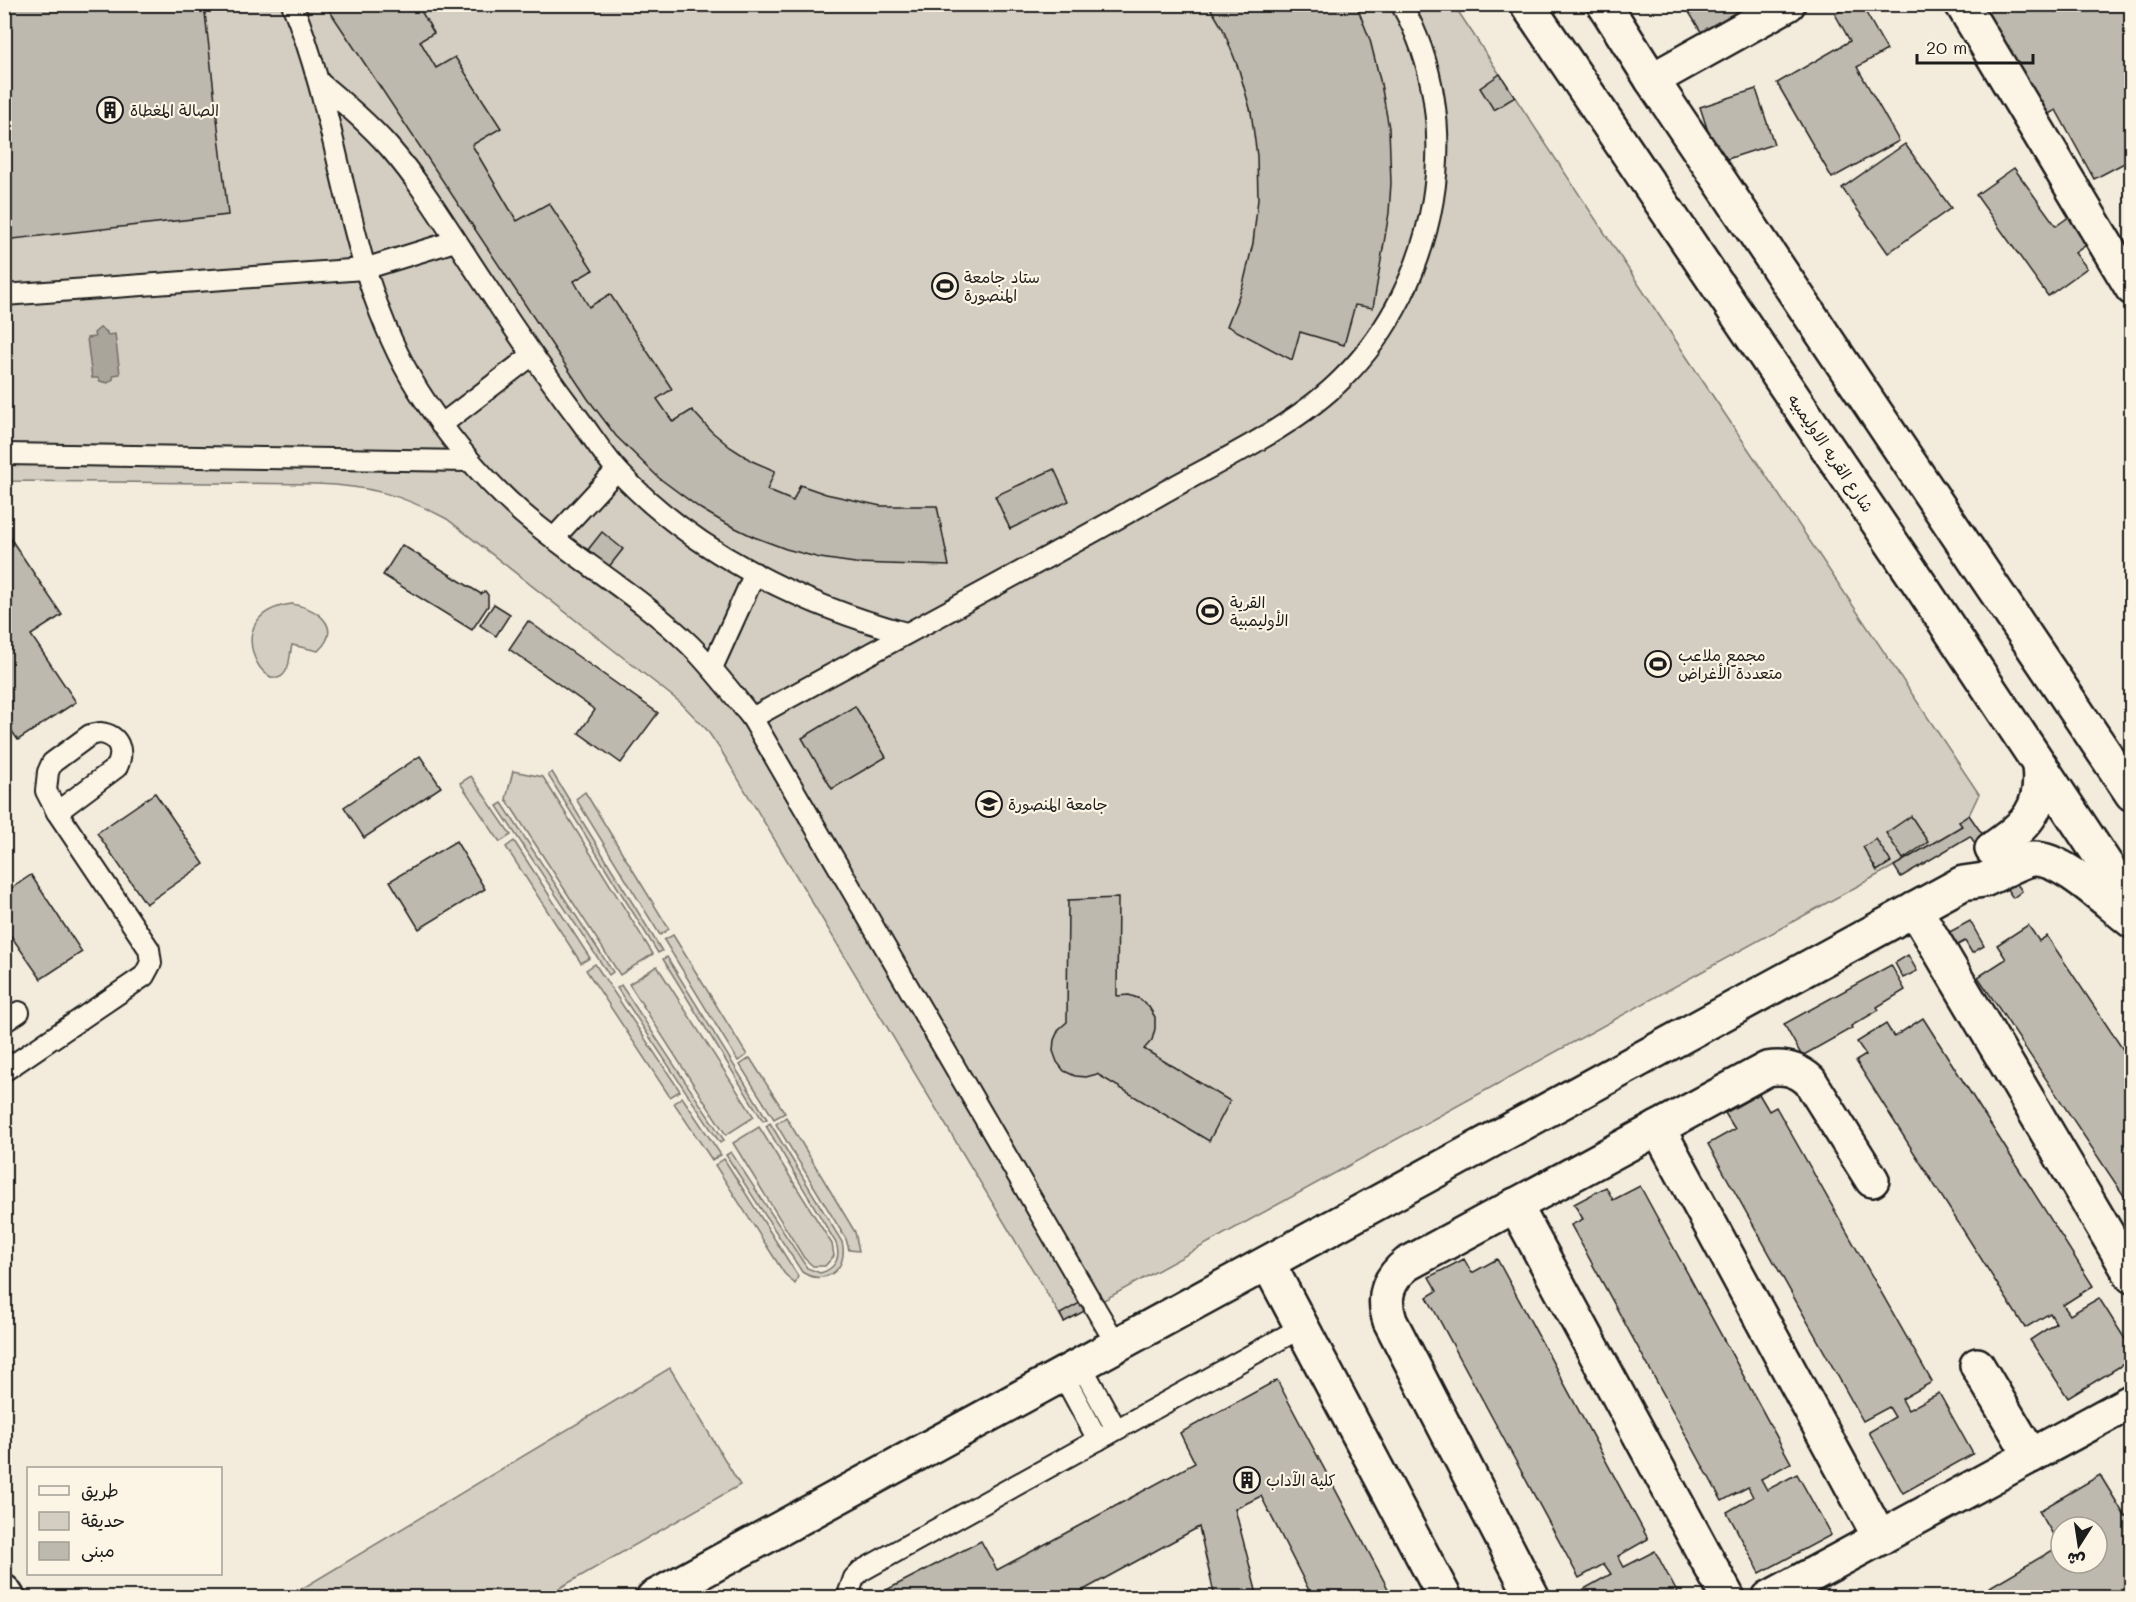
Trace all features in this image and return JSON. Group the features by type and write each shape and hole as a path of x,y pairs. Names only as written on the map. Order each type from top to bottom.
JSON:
{"street":[{"name":"شارع القريه الاوليمبيه","path":"1527,4 1916,579 2132,904"},
{"path":"1604,4 1652,80 2132,794"},
{"path":"1652,80 1788,4"},
{"path":"1962,4 2132,288"},
{"path":"1995,862 2013,835 2033,812 2039,797 2041,781 2039,766"},
{"path":"653,1598 1963,883 1973,865 2033,859 2055,862 2132,921"},
{"path":"1914,909 2132,1276"},
{"path":"1533,1598 1390,1321 1385,1295 1393,1278 1407,1264 1767,1069 1785,1067 1803,1074 1810,1081 1872,1180"},
{"path":"1658,1128 1880,1538"},
{"path":"1515,1205 1728,1598"},
{"path":"1268,1263 1445,1598"},
{"path":"1977,1365 2031,1456"},
{"path":"1786,1594 1880,1538 2132,1401"},
{"path":"4,1592 8,1598"}],"lane":[{"path":"292,4 320,83 363,269 378,310 417,389 441,425 470,461 503,495 690,645 712,668 752,718 1117,1345"},
{"path":"752,718 1129,512 1277,428 1332,388 1363,357 1397,307 1413,273 1429,220 1435,184 1436,124 1429,77 1418,43 1401,4"},
{"path":"320,83 359,117 408,170 531,356 617,470 679,524 754,573 827,608 906,633"},
{"path":"4,295 363,269 455,241"},
{"path":"441,425 531,356"},
{"path":"4,454 470,461"},
{"path":"554,538 617,470"},
{"path":"712,668 754,573"},
{"path":"4,1071 144,976 151,963 149,948 57,812"},
{"path":"847,1598 854,1578 861,1571 1302,1327"},
{"path":"1072,1370 1116,1430"},
{"path":"1072,1370 1098,1440"}],"green space":[{"name":"القرية الأوليمبية","path":"5,5 1454,5 1979,794 1969,815 1959,822 1962,826 1894,866 1064,1322 722,752 707,730 681,703 447,519 399,497 368,489 316,484 5,481"},
{"path":"292,604 318,614 328,627 328,634 318,651 292,645 287,669 279,678 270,676 260,668 254,654 251,639 255,624 268,611"},
{"path":"513,771 543,777 653,954 620,975 506,799"},
{"path":"552,772 662,951 658,953 548,775"},
{"path":"471,776 511,835 500,842 460,783"},
{"path":"585,792 669,929 660,935 576,799"},
{"path":"502,803 613,972 609,975 497,806"},
{"path":"514,841 590,958 581,963 506,847"},
{"path":"673,935 747,1055 738,1061 664,940"},
{"path":"667,957 767,1119 763,1121 663,959"},
{"path":"595,964 680,1091 670,1097 586,970"},
{"path":"657,966 754,1117 726,1135 629,984"},
{"path":"621,985 724,1140 720,1143 617,988"},
{"path":"750,1058 785,1113 774,1119 740,1065"},
{"path":"682,1097 721,1155 712,1160 674,1103"},
{"path":"786,1117 855,1232 859,1251 849,1250 846,1239 776,1124"},
{"path":"770,1123 842,1242 842,1260 833,1273 827,1276 811,1276 802,1272 726,1155 731,1152 807,1268 820,1273 830,1269 837,1258 836,1243 766,1126"},
{"path":"759,1127 832,1244 834,1256 825,1266 813,1266 804,1258 733,1143"},
{"path":"724,1159 798,1276 795,1284 784,1273 715,1165"},
{"path":"670,1368 740,1485 544,1597 288,1597"}],"shaded area":[{"path":"100,328 107,332 107,335 115,334 120,374 114,375 108,383 92,378 87,338 95,337 94,333"}],"building":[{"name":"الصالة المغطاة","path":"4,4 204,4 228,215 4,240"},
{"path":"325,4 417,4 434,33 420,41 436,68 455,57 501,128 472,145 509,208 517,221 549,203 593,270 574,281 589,307 610,294 672,389 657,399 673,422 692,410 730,447 752,461 775,471 767,490 793,501 800,485 826,494 881,506 937,506 949,566 855,563 820,558 786,549 723,522 659,478 616,436 588,399"},
{"path":"1208,4 1356,4 1370,40 1381,84 1389,128 1391,183 1389,213 1373,308 1355,305 1344,345 1300,332 1292,360 1227,326 1243,285 1253,243 1258,199 1257,156 1251,112 1239,70 1223,29"},
{"path":"1684,4 1753,4 1703,35"},
{"path":"1852,4 1861,4 1887,50 1857,67 1899,141 1832,178 1777,83 1850,41 1835,14"},
{"path":"1978,4 2132,4 2132,159 2094,179 2056,110 2041,118"},
{"path":"1500,74 1515,97 1494,110 1480,88"},
{"path":"1756,89 1774,144 1718,162 1700,107"},
{"path":"1905,144 1951,208 1888,253 1842,188"},
{"path":"2014,168 2056,226 2076,212 2096,238 2075,253 2087,268 2048,296 1976,195"},
{"path":"1054,469 1069,501 1010,529 995,496"},
{"path":"4,529 62,615 31,635 76,702 18,740 4,720"},
{"path":"602,532 623,549 608,568 587,551"},
{"path":"402,545 481,594 485,591 488,595 488,606 472,630 383,575"},
{"path":"494,604 510,614 496,636 480,625"},
{"path":"528,621 658,713 621,763 579,733 595,710 509,649"},
{"path":"855,706 886,757 832,789 802,738"},
{"path":"420,756 441,787 364,838 344,807"},
{"path":"155,793 204,864 146,904 97,833"},
{"path":"1969,815 2022,891 2013,898 1970,836 1901,877 1894,866 1962,826 1959,822"},
{"path":"1911,816 1928,842 1903,859 1886,833"},
{"path":"1876,839 1891,862 1877,871 1863,847"},
{"path":"456,841 485,889 419,929 390,881"},
{"path":"31,875 82,952 41,979 4,926 4,893"},
{"path":"1118,898 1117,996 1129,995 1140,999 1155,1017 1152,1040 1144,1049 1230,1101 1209,1141 1097,1074 1086,1077 1075,1076 1064,1071 1057,1062 1053,1051 1054,1040 1059,1029 1067,1022 1068,900"},
{"path":"1970,921 1984,946 1972,953 1965,941 1952,948 1944,935"},
{"path":"2028,925 2039,941 2047,936 2132,1063 2132,1208 1978,977 2006,959 1997,945"},
{"path":"1908,955 1917,971 1903,978 1895,963"},
{"path":"1891,965 1905,990 1877,1007 1879,1010 1851,1026 1852,1028 1802,1056 1784,1024"},
{"path":"1923,1018 2093,1286 2063,1305 2070,1315 2099,1298 2132,1350 2132,1359 2068,1398 2030,1340 2056,1323 2050,1313 2025,1328 1856,1061 1866,1055 1857,1042 1886,1024 1894,1037"},
{"path":"1759,1094 1769,1111 1776,1107 1932,1382 1902,1399 1908,1410 1939,1393 1973,1454 1903,1493 1869,1432 1895,1417 1889,1407 1863,1421 1708,1144 1735,1129 1725,1113"},
{"path":"1640,1186 1791,1463 1761,1479 1767,1490 1797,1474 1831,1535 1760,1573 1727,1512 1753,1497 1748,1487 1722,1501 1571,1225 1583,1219 1574,1204 1606,1187 1613,1200"},
{"path":"1464,1259 1472,1273 1497,1259 1648,1539 1618,1556 1624,1567 1655,1551 1680,1598 1589,1598 1584,1589 1611,1574 1604,1564 1579,1578 1427,1297 1437,1291 1429,1277"},
{"path":"1099,1292 1103,1301 1064,1322 1060,1314"},
{"name":"كلية الآداب","path":"1277,1380 1393,1598 1313,1598 1261,1496 1235,1509 1258,1598 1215,1598 1199,1527 1069,1598 871,1598 981,1541 997,1570 1195,1463 1180,1433"},
{"path":"2100,1475 2125,1516 2132,1513 2132,1598 1971,1598 2049,1552 2049,1575 2109,1575 2109,1515 2049,1515 2049,1528 2039,1511"}],"place":[{"name":"الصالة المغطاة","path":"110,110"},
{"name":"ستاد جامعة المنصورة","path":"945,286"},
{"name":"القرية الأوليمبية","path":"1210,611"},
{"name":"مجمع ملاعب متعددة الأغراض","path":"1658,664"},
{"name":"جامعة المنصورة","path":"989,804"},
{"name":"كلية الآداب","path":"1247,1480"}]}
